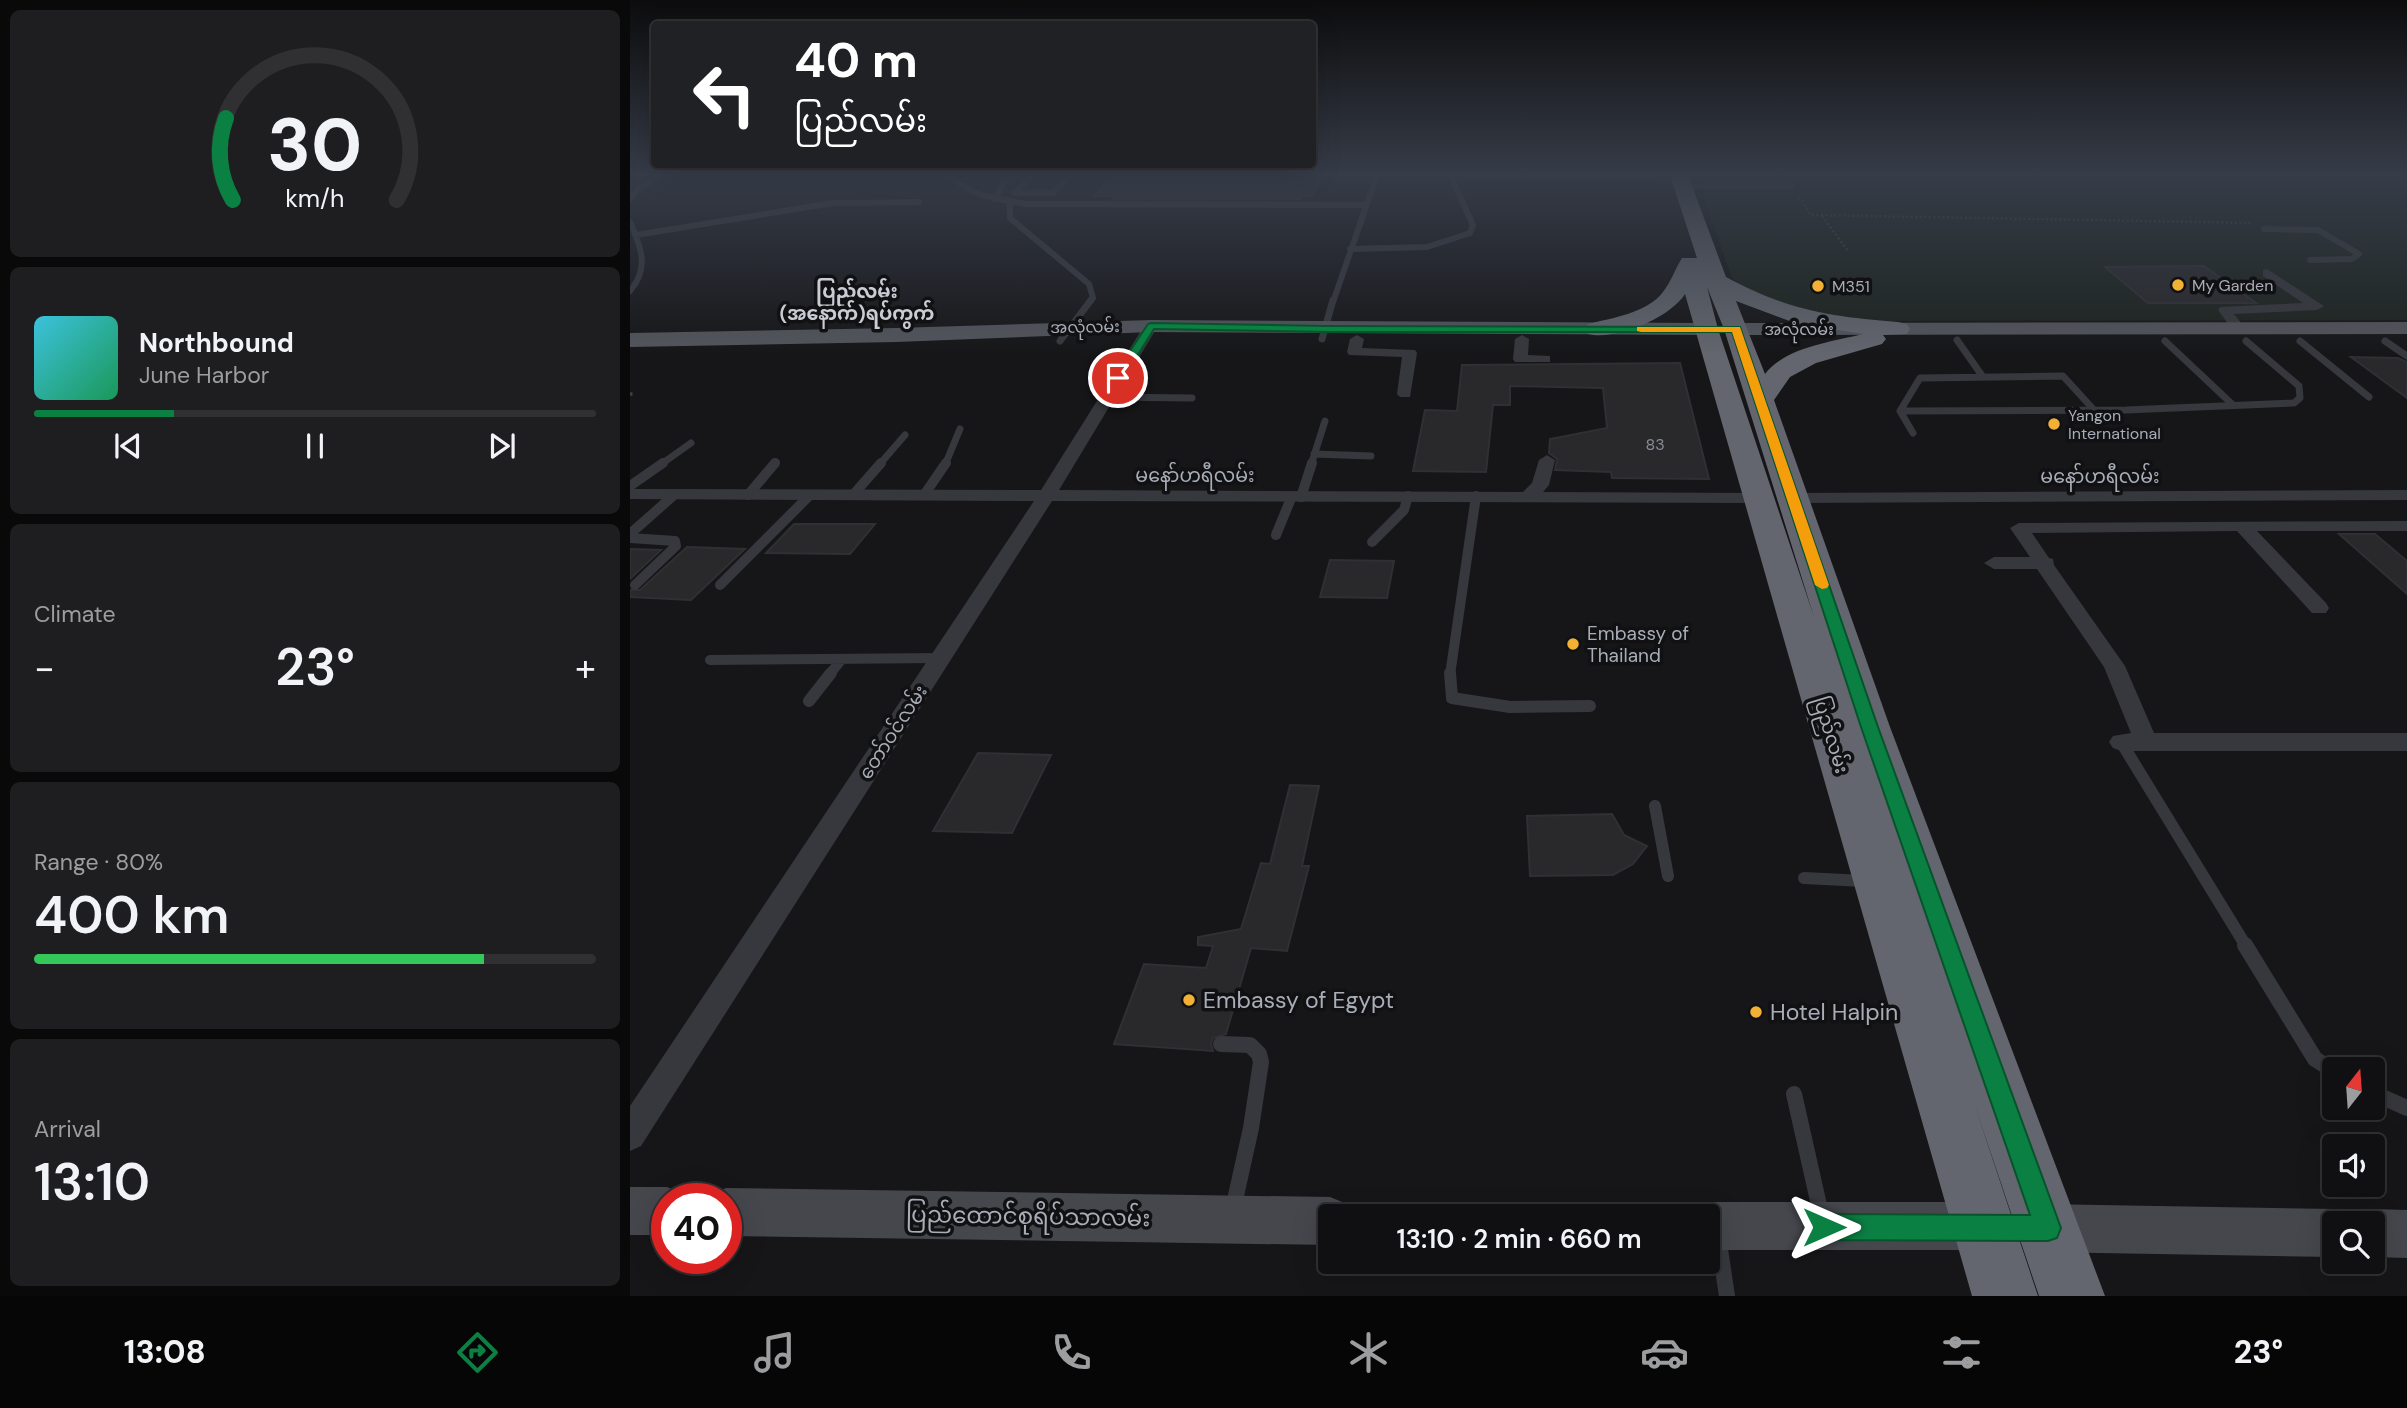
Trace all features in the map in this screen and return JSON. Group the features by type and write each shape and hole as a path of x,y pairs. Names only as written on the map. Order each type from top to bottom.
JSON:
{"highway":[{"name":"ပြည်လမ်း","path":"1680,235 1723,334 1760,399 1776,498 1870,727 2072,1296"},
{"name":"ပြည်လမ်း","path":"1700,235 1716,281 1723,334 1776,498 1876,882 2005,1296"},
{"path":"1597,329 1633,320 1660,306 1671,297 1690,263"},
{"path":"1716,281 1748,300 1800,318 1828,324 1899,329"},
{"path":"1760,399 1781,371 1807,357 1873,339"}],"main road":[{"name":"အလုံလမ်း","path":"1324,334 1357,339 1522,339 1899,329 1953,334 2165,341 2407,328"},
{"name":"အလုံလမ်း","path":"630,340 1597,329 1873,339 1953,334 2242,335 2300,341 2396,341"}],"street":[{"path":"2242,335 2225,310 2317,306 2267,273"},
{"name":"တော်ဝင်လမ်း","path":"630,1135 1047,495 1146,333"},
{"path":"1357,339 1354,352 1410,353 1405,394"},
{"path":"1522,339 1520,359 1545,359"},
{"path":"1528,497 1540,485 1547,460"},
{"name":"မနော်ဟရီလမ်း","path":"630,494 1776,498 2407,495"},
{"path":"2242,526 2319,608"},
{"path":"2146,742 2114,666 2020,528 2407,526"},
{"path":"1994,563 2046,564"},
{"path":"2121,742 2407,742"},
{"path":"630,1211 651,1211"},
{"name":"ပြည်ထောင်စုရိပ်သာလမ်း","path":"742,1212 1318,1221"},
{"path":"1720,1226 1984,1226 2322,1233"},
{"path":"2385,1233 2407,1234"}],"lane":[{"path":"630,290 643,275 643,252 636,235"},
{"path":"1031,235 1089,284 1093,298 1065,334"},
{"path":"1324,334 1355,235"},
{"path":"1350,248 1418,248 1449,243 1465,235"},
{"path":"2311,260 2352,259 2359,254 2327,235"},
{"path":"1953,334 1983,377"},
{"path":"1900,411 2094,410 2294,403 2302,395 2299,386 2242,335"},
{"path":"2165,341 2233,405"},
{"path":"2300,341 2369,397"},
{"path":"2396,341 2407,356"},
{"path":"1900,411 1920,378 2063,376 2094,410"},
{"path":"1106,397 1192,398"},
{"path":"1900,411 1913,433"},
{"path":"1276,535 1297,496 1325,421"},
{"path":"924,495 946,463 960,429"},
{"path":"853,495 905,435"},
{"path":"630,486 691,443"},
{"path":"1314,454 1371,456"},
{"path":"748,495 776,462"},
{"path":"630,536 674,495"},
{"path":"720,584 810,495"},
{"path":"1372,542 1405,510 1408,496"},
{"path":"1476,496 1448,682 1452,698 1510,707 1590,706"},
{"path":"630,536 675,541 676,546 635,585"},
{"path":"710,660 941,658"},
{"path":"809,701 842,659"},
{"path":"2121,742 2315,1059 2322,1063"},
{"path":"1655,806 1668,876"},
{"path":"1804,878 1876,882"},
{"path":"1221,1044 1250,1045 1259,1054 1261,1062 1251,1128 1231,1219"},
{"path":"1794,1094 1824,1227"},
{"path":"2385,1098 2407,1108"},
{"path":"1720,1263 1727,1296"}],"path":[{"path":"1837,235 1849,252"},
{"path":"630,394 636,394"}],"shaded area":[{"path":"1717,235 2407,235 2407,320 1831,321 1766,303 1732,278"}],"building":[{"name":"My Garden","path":"2204,266 2256,303 2148,303 2105,267"},
{"path":"2351,357 2398,358 2407,362 2407,398"},
{"path":"1680,363 1709,479 1612,478 1611,472 1555,470 1557,459 1549,453 1550,439 1607,428 1603,388 1510,386 1510,405 1493,405 1486,472 1413,471 1425,410 1457,411 1462,365"},
{"path":"794,524 875,524 850,554 766,553"},
{"path":"2339,534 2375,534 2407,561 2407,594"},
{"path":"687,547 745,549 691,600 630,597 630,590 640,590"},
{"path":"630,549 661,550 630,579"},
{"path":"1330,560 1394,561 1387,598 1320,597"},
{"path":"978,753 1051,755 1012,833 933,831"},
{"path":"1290,785 1319,786 1302,866 1309,866 1287,951 1251,948 1226,1034 1213,1038 1213,1051 1114,1044 1144,964 1206,968 1213,946 1198,945 1198,937 1241,929 1261,863 1270,864"},
{"path":"1612,814 1624,835 1647,846 1633,864 1613,875 1530,876 1527,816"}],"slow traffic":[{"path":"1641,329 1736,329 1822,585"}],"place":[{"name":"My Garden","path":"2178,285"},
{"name":"M351","path":"1818,286"},
{"name":"Yangon International","path":"2054,424"},
{"name":"Embassy of Thailand","path":"1573,644"},
{"name":"Embassy of Egypt","path":"1189,1000"},
{"name":"Hotel Halpin","path":"1756,1012"}],"district":[{"name":"ပြည်လမ်း (အနောက်)ရပ်ကွက်","path":"857,302"}],"route":[{"path":"1118,378 1151,326 1326,329 1736,329 1870,727 2048,1228 1824,1227"}]}
